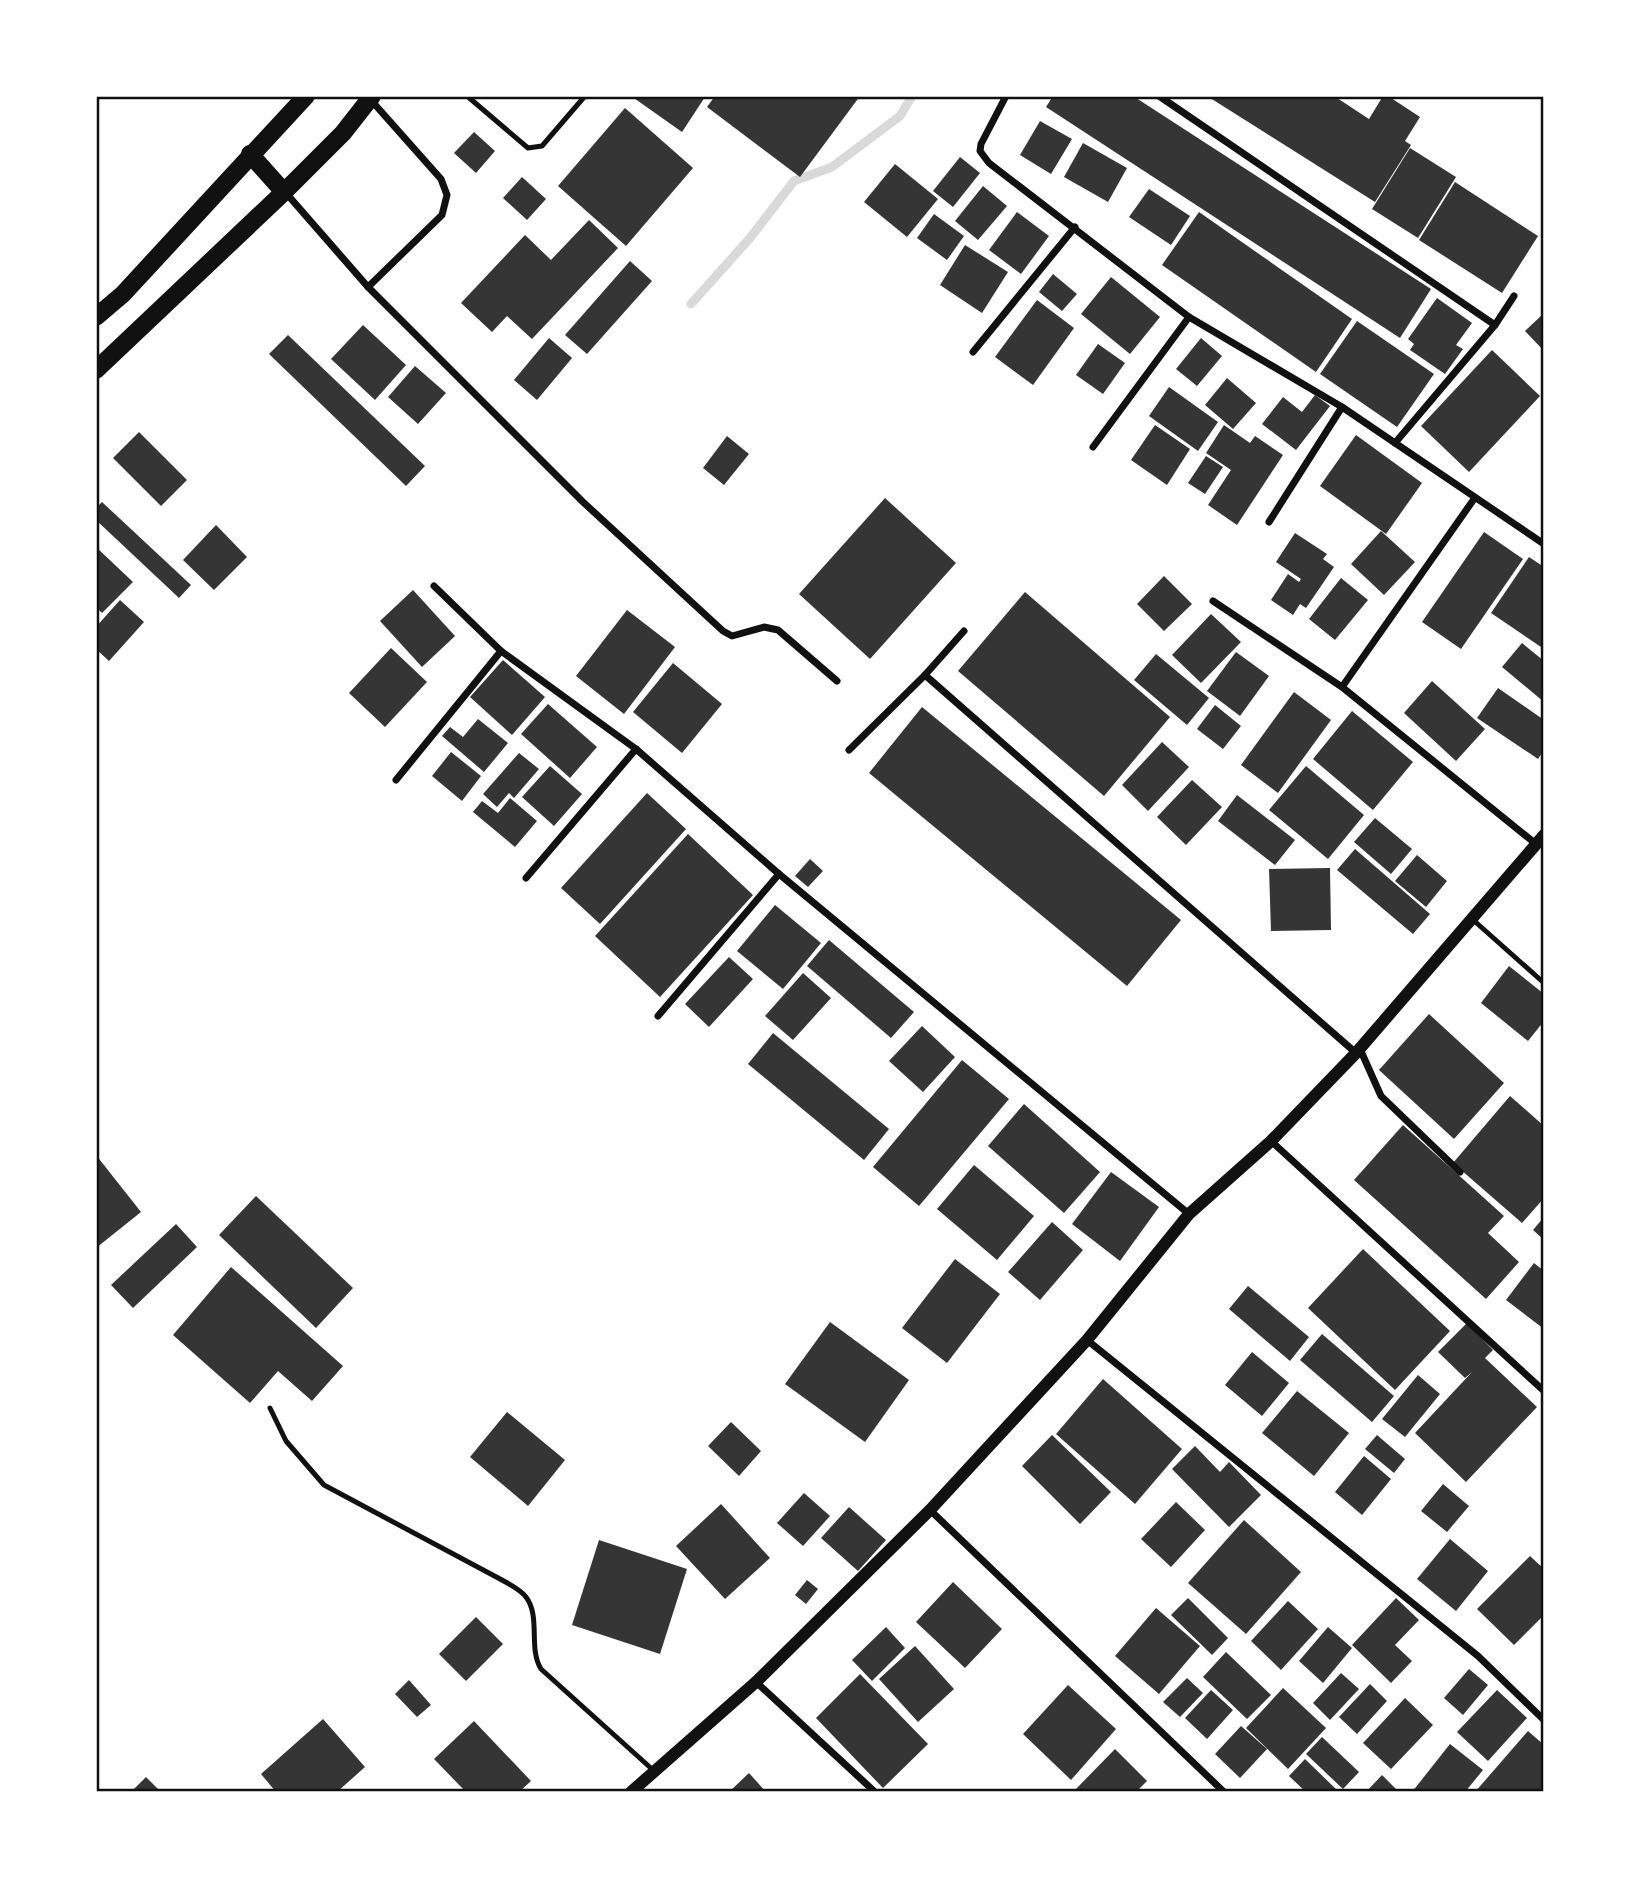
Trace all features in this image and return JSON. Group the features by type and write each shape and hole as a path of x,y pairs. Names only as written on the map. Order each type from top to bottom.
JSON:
{"main road":[{"path":"96,317 123,294 306,96"},
{"path":"96,370 343,133 371,97"},
{"path":"250,154 284,191"}],"street":[{"path":"1006,96 981,144 984,157 1189,317 1342,407 1544,544"},
{"path":"1159,96 1495,325"},
{"path":"368,287 442,215 447,195 441,179 371,97"},
{"path":"284,191 368,287 516,432 583,502 723,631 732,636 764,627 778,630 837,681"},
{"path":"973,352 1075,227"},
{"path":"1395,443 1495,325 1514,296"},
{"path":"1093,447 1189,317"},
{"path":"1269,522 1342,407"},
{"path":"1342,687 1474,499"},
{"path":"434,586 501,651 636,749 779,873 1189,1214"},
{"path":"631,1792 756,1682 930,1510 1087,1340 1189,1214 1271,1141 1358,1051 1540,839 1342,687 1213,601"},
{"path":"849,750 925,675 964,631"},
{"path":"396,780 501,651"},
{"path":"925,675 1358,1051 1381,1096 1460,1172"},
{"path":"526,878 636,749"},
{"path":"659,1016 779,873"},
{"path":"1271,1141 1544,1391"},
{"path":"1087,1340 1478,1656 1544,1720"},
{"path":"930,1510 1224,1792"},
{"path":"756,1682 875,1792"}],"lane":[{"path":"467,96 528,148 542,146 586,96"},
{"path":"1471,918 1544,983"},
{"path":"270,1408 286,1441 324,1485 502,1580 526,1597 534,1622 536,1662 541,1669 653,1770"}],"building":[{"path":"631,96 704,96 705,97 682,132"},
{"path":"715,96 860,96 800,177 707,107"},
{"path":"1053,96 1133,96 1431,289 1400,338 1046,107"},
{"path":"1207,96 1334,96 1369,119 1383,96 1388,96 1420,117 1405,141 1411,145 1375,202"},
{"path":"625,108 693,168 626,246 558,186"},
{"path":"1040,121 1072,139 1051,174 1020,155"},
{"path":"474,132 495,151 476,173 454,153"},
{"path":"1083,143 1127,168 1108,202 1064,177"},
{"path":"1410,148 1456,177 1418,238 1372,209"},
{"path":"960,157 980,173 953,207 933,191"},
{"path":"895,164 938,199 907,237 864,202"},
{"path":"522,177 546,199 527,220 503,198"},
{"path":"1455,182 1538,236 1502,293 1419,240"},
{"path":"983,186 1007,206 978,240 955,221"},
{"path":"1149,189 1190,216 1171,245 1129,217"},
{"path":"1017,212 1049,236 1021,274 989,250"},
{"path":"1199,212 1352,319 1316,372 1162,265"},
{"path":"934,214 964,236 947,260 917,238"},
{"path":"589,220 618,248 532,339 507,316 492,332 461,303 525,235 551,260"},
{"path":"965,245 1008,272 982,313 940,285"},
{"path":"630,261 652,281 587,354 565,335"},
{"path":"1053,274 1077,294 1062,311 1039,292"},
{"path":"1111,277 1160,317 1130,354 1081,314"},
{"path":"1437,298 1472,323 1456,345 1463,349 1445,374 1410,350 1414,344 1408,339"},
{"path":"1037,300 1074,328 1033,385 995,357"},
{"path":"1544,313 1544,351 1525,331"},
{"path":"1357,321 1434,374 1397,427 1320,374"},
{"path":"363,325 406,365 375,400 331,359"},
{"path":"288,335 425,466 406,486 269,354"},
{"path":"549,338 572,358 537,400 514,380"},
{"path":"1201,338 1222,356 1197,386 1176,369"},
{"path":"1098,344 1125,363 1103,394 1076,375"},
{"path":"1492,350 1540,396 1469,472 1421,426"},
{"path":"415,366 446,393 418,424 388,397"},
{"path":"1227,378 1256,403 1233,429 1205,405"},
{"path":"1169,387 1218,422 1198,451 1149,416"},
{"path":"1315,395 1330,406 1296,450 1262,424 1283,397 1302,412"},
{"path":"1155,425 1190,449 1167,485 1131,460"},
{"path":"1224,425 1250,443 1255,436 1283,455 1237,525 1208,505 1231,470 1206,453"},
{"path":"139,432 187,480 161,506 113,458"},
{"path":"1356,435 1422,483 1386,534 1320,486"},
{"path":"727,436 749,454 724,485 703,468"},
{"path":"1206,456 1223,467 1205,494 1188,483"},
{"path":"885,498 956,563 870,659 799,594"},
{"path":"102,502 191,585 179,598 96,520 96,508"},
{"path":"216,525 247,557 214,590 183,560"},
{"path":"1381,531 1415,562 1384,595 1351,564"},
{"path":"1484,532 1523,559 1461,649 1422,622"},
{"path":"1295,533 1327,554 1323,559 1334,567 1306,608 1300,604 1293,615 1271,600 1288,574 1299,582 1301,579 1276,562"},
{"path":"96,547 133,582 102,613 96,607"},
{"path":"1529,557 1544,567 1544,649 1491,613"},
{"path":"1164,576 1192,604 1164,631 1137,604"},
{"path":"1341,578 1368,600 1335,640 1309,619"},
{"path":"413,590 455,636 422,667 380,621"},
{"path":"1025,592 1170,717 1104,796 958,671"},
{"path":"120,600 144,622 109,661 96,649 96,627"},
{"path":"627,610 675,647 624,714 576,676"},
{"path":"1211,614 1241,642 1201,683 1172,655"},
{"path":"1522,643 1544,661 1544,702 1502,667"},
{"path":"391,648 427,682 385,727 349,693"},
{"path":"1236,652 1269,676 1240,716 1207,691"},
{"path":"1156,654 1209,698 1187,725 1134,680"},
{"path":"503,660 545,697 512,735 470,697"},
{"path":"673,663 722,704 682,753 633,712"},
{"path":"1432,681 1485,729 1456,761 1404,713"},
{"path":"1498,688 1544,720 1544,750 1538,759 1477,718"},
{"path":"1294,692 1331,720 1278,793 1241,765"},
{"path":"548,704 597,747 570,778 521,734"},
{"path":"1215,705 1241,726 1223,749 1197,729"},
{"path":"922,707 1181,920 1127,986 869,773"},
{"path":"1352,711 1413,762 1373,810 1313,759"},
{"path":"478,719 508,743 484,772 442,736 450,727 463,737"},
{"path":"1162,742 1189,767 1148,811 1122,785"},
{"path":"451,752 481,776 462,801 432,776"},
{"path":"519,753 539,769 514,798 509,793 497,807 483,794"},
{"path":"550,766 582,794 554,826 522,797"},
{"path":"1306,766 1364,815 1328,859 1269,810"},
{"path":"1192,780 1222,807 1186,845 1157,817"},
{"path":"647,793 686,829 600,924 561,888"},
{"path":"1237,795 1295,840 1275,865 1218,821"},
{"path":"510,798 537,821 515,847 473,812 482,801 498,813"},
{"path":"1375,818 1412,849 1391,874 1354,842"},
{"path":"688,834 753,895 660,997 595,936"},
{"path":"1355,849 1430,914 1413,934 1337,870"},
{"path":"1417,855 1447,881 1426,907 1395,881"},
{"path":"810,859 823,871 808,887 795,876"},
{"path":"1330,868 1331,930 1271,931 1269,869"},
{"path":"775,905 821,943 783,989 737,951"},
{"path":"829,940 914,1012 891,1038 807,966"},
{"path":"729,957 753,979 709,1027 685,1004"},
{"path":"1509,966 1544,994 1544,1021 1528,1041 1481,1003"},
{"path":"803,973 831,998 793,1040 765,1016"},
{"path":"1429,1014 1504,1083 1454,1139 1379,1070"},
{"path":"922,1026 955,1057 923,1092 889,1061"},
{"path":"773,1033 889,1129 864,1160 748,1064"},
{"path":"962,1060 1009,1099 919,1206 873,1167"},
{"path":"1510,1096 1544,1126 1544,1198 1522,1223 1453,1163"},
{"path":"1024,1104 1100,1172 1064,1213 988,1146"},
{"path":"1403,1125 1504,1216 1488,1233 1519,1262 1486,1299 1354,1180"},
{"path":"96,1155 141,1212 96,1248"},
{"path":"974,1165 1034,1216 997,1260 937,1209"},
{"path":"1111,1172 1159,1207 1120,1261 1072,1224"},
{"path":"256,1196 353,1288 316,1328 219,1235"},
{"path":"1544,1217 1544,1240 1533,1230"},
{"path":"1052,1222 1083,1250 1040,1300 1008,1272"},
{"path":"176,1224 197,1247 133,1308 111,1285"},
{"path":"1363,1249 1450,1331 1395,1390 1308,1308"},
{"path":"955,1259 1000,1294 947,1363 902,1328"},
{"path":"1534,1263 1544,1271 1544,1329 1506,1300"},
{"path":"231,1267 343,1366 312,1401 278,1371 250,1403 173,1335"},
{"path":"1248,1286 1309,1337 1290,1361 1229,1309"},
{"path":"830,1322 909,1380 865,1442 785,1384"},
{"path":"1467,1323 1493,1350 1485,1358 1537,1407 1466,1482 1415,1433 1472,1372 1465,1378 1438,1352"},
{"path":"1322,1334 1394,1396 1372,1422 1300,1360"},
{"path":"1252,1352 1289,1383 1262,1416 1225,1385"},
{"path":"1418,1375 1440,1394 1405,1437 1382,1419"},
{"path":"1103,1379 1182,1449 1135,1504 1056,1434"},
{"path":"1297,1391 1349,1433 1314,1476 1262,1433"},
{"path":"507,1412 565,1460 528,1506 470,1457"},
{"path":"731,1422 761,1451 739,1476 708,1446"},
{"path":"1052,1435 1111,1492 1080,1524 1022,1466"},
{"path":"1377,1435 1405,1459 1394,1473 1365,1449"},
{"path":"1195,1446 1220,1472 1229,1462 1261,1495 1229,1527 1172,1469"},
{"path":"1364,1456 1391,1479 1362,1515 1335,1492"},
{"path":"1443,1484 1469,1506 1447,1532 1421,1511"},
{"path":"804,1493 830,1516 803,1546 777,1523"},
{"path":"1176,1502 1205,1530 1171,1567 1141,1539"},
{"path":"721,1504 770,1558 725,1599 676,1546"},
{"path":"849,1507 886,1540 858,1571 821,1538"},
{"path":"1244,1520 1301,1572 1246,1634 1188,1583"},
{"path":"1450,1539 1488,1571 1456,1611 1417,1579"},
{"path":"599,1540 687,1569 660,1654 572,1625"},
{"path":"1530,1556 1544,1569 1544,1615 1514,1645 1477,1609"},
{"path":"807,1580 818,1589 806,1604 795,1595"},
{"path":"953,1582 1002,1629 965,1668 916,1622"},
{"path":"1188,1598 1228,1638 1212,1655 1171,1615"},
{"path":"1396,1598 1419,1620 1395,1645 1412,1661 1391,1683 1352,1645"},
{"path":"1288,1601 1318,1629 1281,1670 1251,1641"},
{"path":"1156,1608 1200,1646 1159,1694 1115,1656"},
{"path":"476,1617 503,1644 466,1681 439,1654"},
{"path":"886,1627 905,1648 872,1681 852,1660"},
{"path":"1328,1627 1352,1648 1323,1683 1299,1661"},
{"path":"915,1646 954,1689 918,1722 879,1679"},
{"path":"1226,1652 1271,1695 1247,1719 1203,1677"},
{"path":"1469,1669 1488,1685 1463,1715 1444,1698"},
{"path":"1341,1673 1359,1689 1330,1720 1313,1703"},
{"path":"860,1674 928,1744 883,1788 816,1718"},
{"path":"1187,1678 1203,1693 1180,1717 1163,1702"},
{"path":"409,1680 431,1705 417,1717 395,1694"},
{"path":"1370,1684 1387,1701 1357,1734 1339,1717"},
{"path":"1068,1685 1116,1729 1071,1780 1023,1734"},
{"path":"1283,1688 1326,1728 1288,1769 1246,1728"},
{"path":"1211,1690 1233,1710 1207,1739 1185,1718"},
{"path":"1497,1690 1527,1718 1488,1761 1457,1732"},
{"path":"1405,1698 1433,1725 1391,1769 1363,1743"},
{"path":"323,1719 365,1767 337,1792 276,1792 261,1774"},
{"path":"474,1721 531,1781 519,1792 466,1792 434,1759"},
{"path":"1241,1726 1267,1749 1240,1778 1215,1754"},
{"path":"1528,1731 1544,1745 1544,1792 1475,1792"},
{"path":"1322,1737 1359,1772 1343,1789 1306,1754"},
{"path":"1450,1744 1483,1770 1465,1792 1412,1792"},
{"path":"1115,1749 1147,1781 1136,1792 1073,1792"},
{"path":"1305,1759 1339,1792 1306,1792 1289,1776"},
{"path":"749,1773 766,1792 729,1792"},
{"path":"1382,1775 1399,1792 1366,1792"},
{"path":"146,1777 161,1792 131,1792"}],"waterway":[{"path":"691,304 750,238 794,181 832,167 900,116 912,96"}]}
